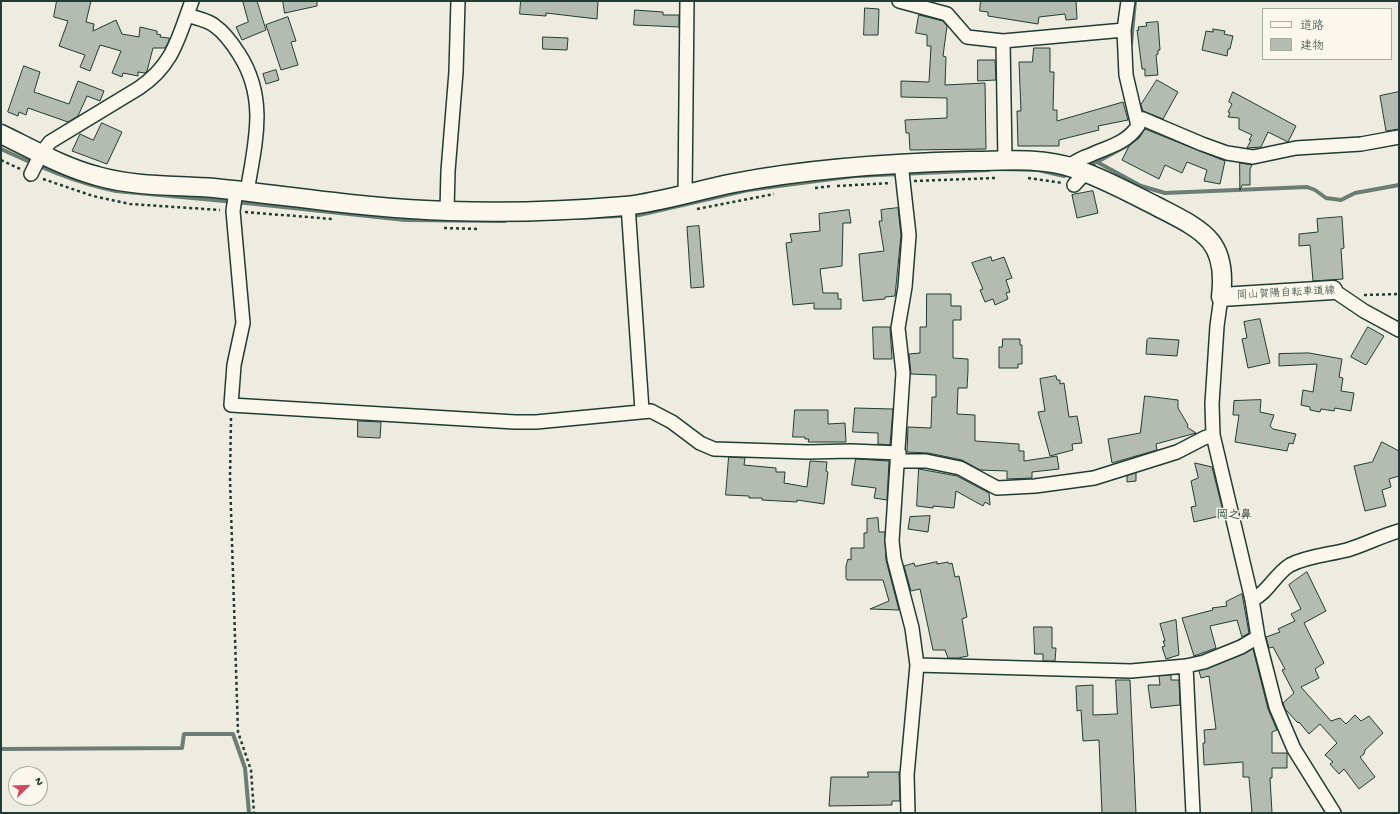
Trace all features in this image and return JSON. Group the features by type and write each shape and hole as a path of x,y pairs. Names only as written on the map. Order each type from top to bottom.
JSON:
{"street":[{"path":"36,164 50,142 153,78 165,65 173,51 192,1"},
{"path":"447,211 448,171 456,72 458,1"},
{"path":"685,195 687,1"},
{"path":"899,1 947,14 967,37 1003,41 1124,30"},
{"path":"1077,173 1087,156 1109,149 1129,137 1138,126 1140,118 1129,93 1126,75 1124,30 1128,1"},
{"path":"187,15 214,25 229,39 244,61 252,81 257,102 258,126 238,197 243,323 234,365 231,405 515,422 536,422 642,410 658,413 700,443 714,449 808,452 851,451 899,457 960,468 997,488 1035,486 1094,478 1177,452 1213,435"},
{"path":"1003,41 1005,160"},
{"path":"1140,118 1227,153 1253,157 1296,148 1361,144 1399,137"},
{"path":"1,134 36,164 75,169 134,184 238,197 447,211 549,210 629,212 685,195 732,184 778,176 901,170 1005,160 1034,161 1077,173 1179,218 1205,235 1214,245 1222,266 1223,277 1217,326 1212,404 1213,435 1252,600 1258,637 1276,707 1294,749 1334,813"},
{"path":"901,170 909,235 905,287 898,328 903,373 899,457 892,541 894,559 912,628 917,665 907,775 908,813"},
{"path":"629,212 642,410"},
{"path":"1333,290 1364,311 1399,330"},
{"name":"岡山賀陽自転車道線","path":"1221,297 1333,290"},
{"path":"1252,600 1259,597 1280,574 1299,561 1346,550 1399,531"},
{"path":"917,665 1131,671 1186,666 1204,662 1241,647 1258,637"},
{"path":"1186,666 1193,813"}],"path":[{"path":"1357,294 1399,294"},
{"path":"231,405 230,479 238,732 251,770 254,813"}],"building":[{"path":"57,1 91,1 86,22 94,24 93,31 116,20 122,34 139,37 140,27 157,31 157,34 161,35 160,37 169,38 169,41 165,48 153,48 147,71 145,73 138,72 138,76 123,73 122,77 112,73 121,51 100,45 90,71 80,67 85,55 59,46 68,21 54,17"},
{"path":"243,1 257,1 266,30 242,40 236,27 248,22"},
{"path":"283,1 317,1 317,6 285,13"},
{"path":"521,1 598,1 597,19 546,13 546,16 520,14"},
{"path":"981,1 1076,1 1077,19 1066,20 1065,14 1039,17 1038,24 988,16 988,12 980,11"},
{"path":"865,8 879,9 878,35 864,35"},
{"path":"635,10 663,12 663,15 679,15 679,27 634,25"},
{"path":"919,15 943,21 947,26 943,56 946,57 945,85 985,83 986,149 910,150 909,133 906,133 905,120 947,118 947,98 901,97 901,81 929,82 931,46 927,46 927,35 916,33"},
{"path":"288,17 296,41 291,42 298,65 281,70 266,25"},
{"path":"1158,22 1160,50 1158,50 1158,54 1156,55 1158,75 1145,76 1145,69 1142,69 1137,30 1139,30 1138,27 1147,26 1146,23"},
{"path":"1213,29 1225,31 1224,34 1233,36 1227,56 1202,50 1206,31 1213,32"},
{"path":"543,37 568,38 567,50 543,49"},
{"path":"1034,48 1050,48 1050,72 1054,72 1053,110 1057,110 1057,121 1123,102 1128,120 1098,126 1099,130 1059,140 1059,146 1018,146 1017,111 1021,111 1019,62 1032,62"},
{"path":"978,60 995,60 996,80 978,81"},
{"path":"24,66 40,72 34,92 69,104 78,81 104,91 100,101 87,96 78,116 68,122 28,108 26,115 19,112 18,116 8,112"},
{"path":"276,70 279,80 266,84 263,74"},
{"path":"1157,80 1178,92 1163,119 1143,111 1141,105"},
{"path":"1233,92 1296,126 1288,142 1268,132 1261,147 1247,148 1252,135 1239,129 1239,118 1228,117 1230,113 1228,112 1232,104 1229,102"},
{"path":"1399,92 1399,129 1386,131 1380,96"},
{"path":"102,123 122,132 107,164 72,151 80,134 93,140"},
{"path":"1145,129 1225,161 1220,184 1204,181 1207,170 1187,162 1182,173 1165,165 1159,179 1122,160 1129,146 1139,138"},
{"path":"1240,163 1252,165 1250,169 1250,185 1242,185 1240,190"},
{"path":"1093,191 1098,213 1077,218 1072,195"},
{"path":"898,208 901,235 895,296 885,297 885,299 863,301 859,254 884,251 879,221 882,221 881,210"},
{"path":"849,210 851,223 843,223 842,266 820,269 823,293 838,293 838,299 841,299 841,309 814,309 814,303 793,305 786,243 792,242 790,234 820,231 819,214"},
{"path":"1342,217 1344,248 1341,249 1343,279 1313,281 1310,245 1299,246 1299,234 1318,232 1317,219"},
{"path":"699,226 704,287 691,288 687,227"},
{"path":"991,257 992,261 1004,257 1012,278 1006,280 1010,292 1006,293 1008,299 995,305 993,299 985,302 980,290 983,289 972,263"},
{"path":"927,294 951,294 951,306 961,306 961,320 953,320 953,358 968,359 968,371 967,388 958,388 957,414 975,415 975,441 1019,444 1019,451 1024,451 1024,461 1057,456 1059,469 1032,472 1032,478 1007,479 1007,471 980,470 962,460 928,453 907,452 908,427 931,428 932,397 936,397 936,375 911,374 909,354 920,353 920,327 926,327"},
{"path":"1260,319 1270,363 1248,368 1242,339 1247,338 1244,322"},
{"path":"873,327 890,327 892,359 874,359"},
{"path":"1368,327 1384,336 1366,365 1351,357"},
{"path":"1149,338 1179,340 1177,356 1146,354 1147,340"},
{"path":"1003,339 1020,339 1020,345 1022,345 1022,364 1018,364 1018,368 999,368 999,347 1002,347"},
{"path":"1309,353 1342,359 1339,377 1343,378 1341,391 1354,393 1351,411 1335,408 1334,411 1321,409 1320,412 1310,410 1310,407 1301,405 1303,390 1313,392 1317,364 1279,366 1279,354"},
{"path":"1056,376 1057,380 1060,380 1060,384 1064,383 1069,417 1077,416 1082,443 1072,444 1073,450 1050,456 1038,412 1045,411 1040,379"},
{"path":"1145,396 1178,400 1178,408 1188,425 1187,427 1196,433 1156,444 1157,450 1112,463 1108,439 1140,433"},
{"path":"1261,400 1260,412 1274,415 1270,426 1273,429 1296,434 1293,444 1289,443 1287,451 1235,442 1239,415 1233,415 1234,401"},
{"path":"855,408 893,409 890,445 878,444 878,433 853,432"},
{"path":"795,410 828,410 828,424 845,423 846,442 808,442 809,439 805,439 805,437 793,437"},
{"path":"358,421 381,422 380,438 358,437"},
{"path":"1382,442 1399,451 1399,476 1389,479 1391,487 1382,490 1386,506 1365,511 1354,466 1372,462"},
{"path":"729,457 745,458 744,465 776,468 776,472 785,472 784,483 807,487 810,461 827,462 826,471 828,472 824,504 797,500 797,502 762,500 762,498 749,498 749,496 726,495"},
{"path":"856,459 889,461 887,500 874,498 876,488 852,485"},
{"path":"1195,463 1212,467 1224,515 1194,522 1191,507 1196,506 1191,481 1198,478"},
{"path":"919,469 957,476 989,493 990,505 985,502 983,506 956,491 954,508 917,506"},
{"path":"1136,473 1136,481 1127,482 1127,476"},
{"path":"930,516 928,532 908,529 910,517"},
{"path":"878,518 879,532 885,532 886,560 899,610 870,609 889,601 883,580 847,580 846,578 846,566 848,559 851,560 851,548 864,548 864,533 867,533 867,519"},
{"path":"937,562 937,564 948,562 949,564 952,563 955,577 959,576 967,617 962,619 968,656 948,658 945,650 933,650 920,589 911,591 904,566 914,563 915,566"},
{"path":"1307,572 1326,611 1304,623 1324,663 1315,669 1319,678 1301,687 1331,721 1340,718 1346,724 1355,715 1361,721 1369,716 1383,733 1365,750 1364,754 1360,757 1375,777 1359,789 1344,769 1339,774 1330,764 1333,762 1325,755 1337,743 1320,724 1309,734 1285,709 1283,703 1294,693 1282,670 1285,669 1273,647 1269,648 1266,637 1280,632 1278,629 1295,621 1291,614 1301,609 1289,585"},
{"path":"1242,594 1249,633 1242,637 1237,620 1210,626 1216,648 1194,656 1182,618 1213,610 1212,608 1227,606 1226,602"},
{"path":"1176,620 1179,655 1166,659 1162,647 1165,646 1163,641 1165,641 1160,624"},
{"path":"1034,627 1052,627 1052,648 1056,648 1055,661 1043,661 1043,654 1035,654"},
{"path":"1253,649 1268,709 1277,730 1272,732 1272,753 1287,753 1287,768 1272,768 1272,778 1270,778 1272,813 1252,813 1249,777 1243,777 1243,762 1204,765 1204,730 1216,729 1209,676 1201,678 1199,671"},
{"path":"1171,675 1171,680 1179,680 1180,705 1151,708 1148,685 1160,685 1159,676"},
{"path":"1116,680 1130,680 1136,813 1102,813 1099,740 1083,741 1081,710 1077,711 1076,686 1093,685 1093,715 1117,714"},
{"path":"868,772 899,772 900,801 892,801 892,805 829,806 831,777 868,777"}],"waterway":[{"path":"1131,44 1135,1"},
{"path":"1097,162 1128,145 1133,140"},
{"path":"1,149 72,179 116,191 405,220 505,221"},
{"path":"1086,167 1097,162 1141,186 1165,193 1307,187 1315,190 1326,198 1341,200 1355,193 1399,185"},
{"path":"998,169 1038,170 1064,176 1070,173"},
{"path":"578,218 639,215 748,190 855,176 989,170"},
{"path":"1,749 182,748 184,734 233,734 245,768 249,813"}],"district":[{"name":"岡之鼻","path":"1234,516"}]}
